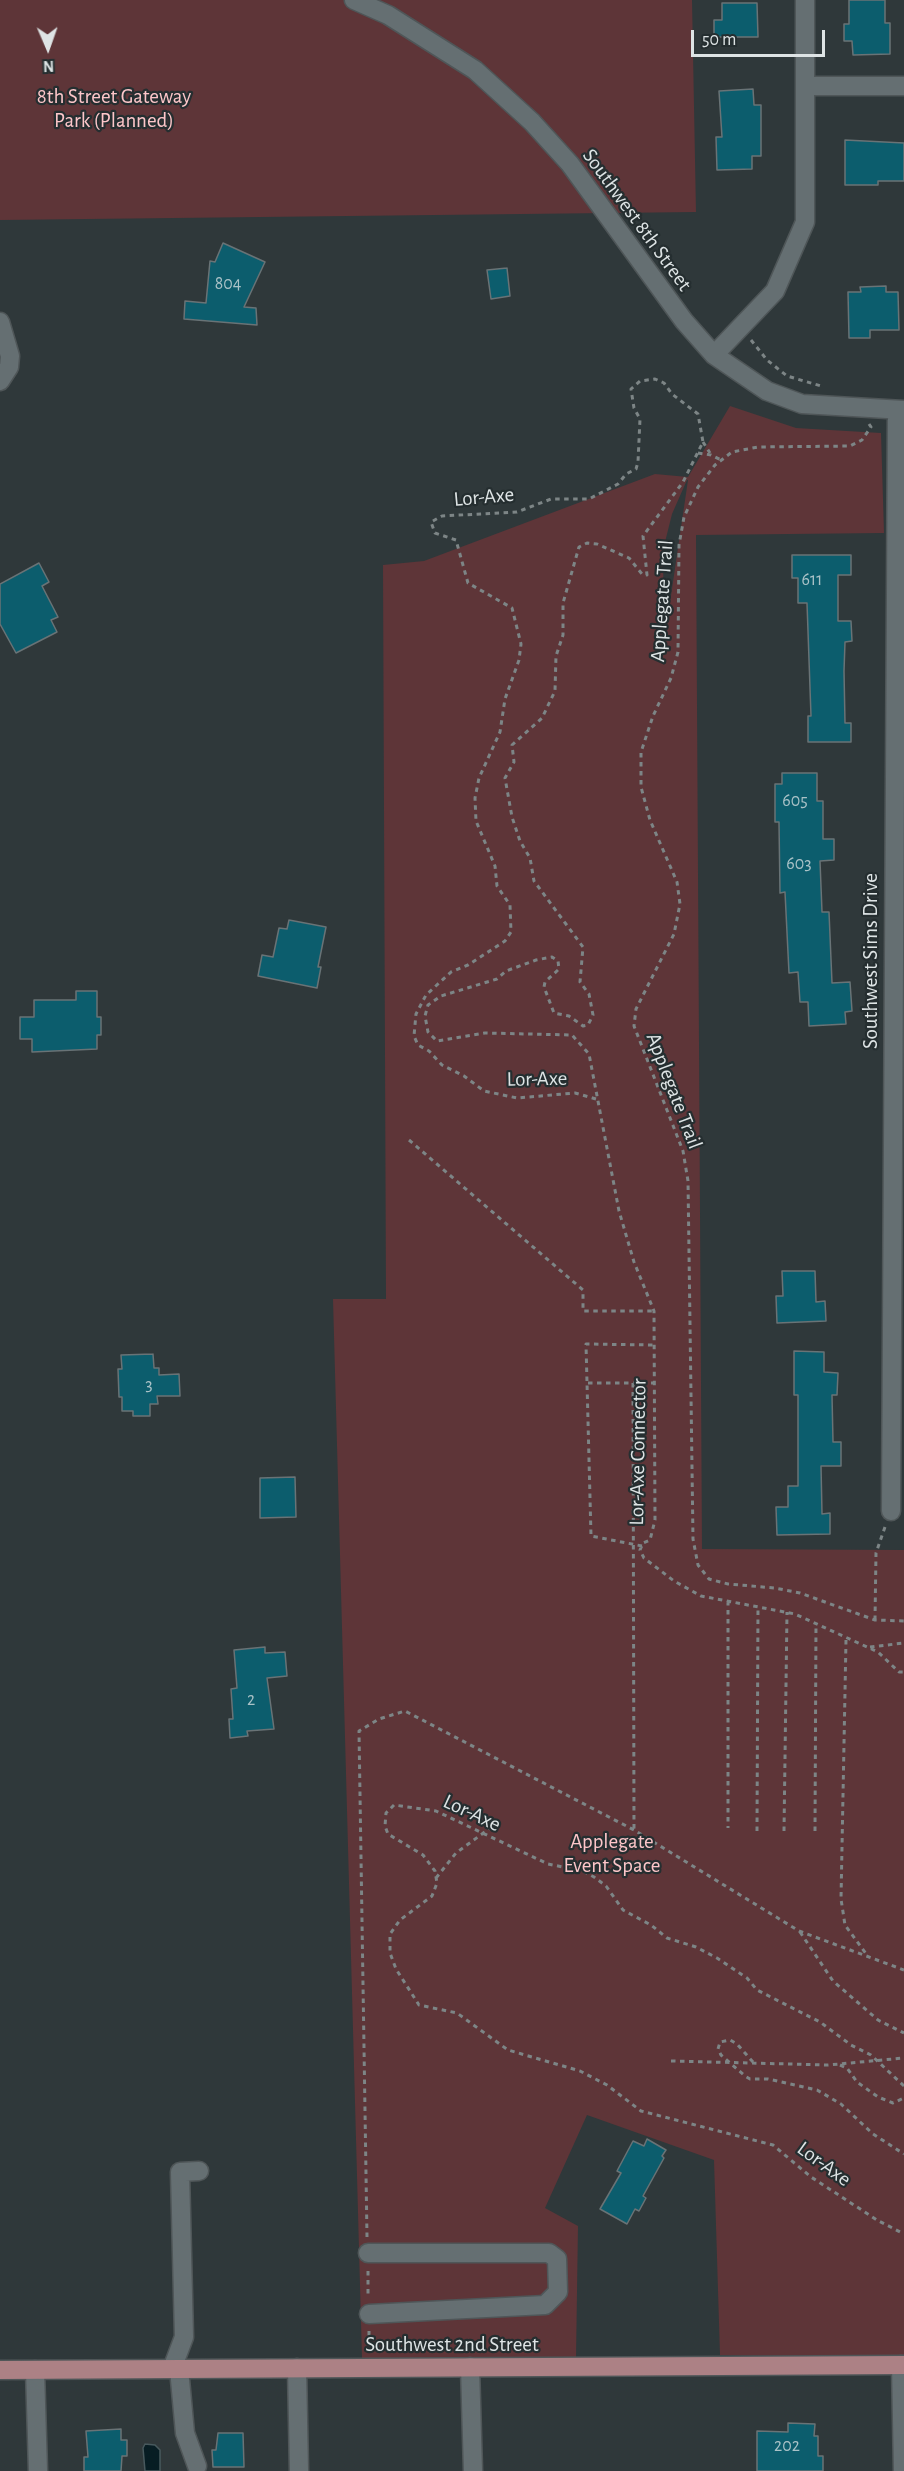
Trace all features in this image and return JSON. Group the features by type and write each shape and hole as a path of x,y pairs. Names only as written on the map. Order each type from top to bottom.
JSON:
{"main road":[{"name":"Southwest 2nd Street","path":"0,2370 902,2365"}],"street":[{"name":"Southwest 8th Street","path":"354,0 388,15 475,70 532,122 570,164 684,321 714,355 767,391 802,404 901,410"},
{"path":"714,355 775,291 805,222 807,86 805,0"},
{"path":"807,86 904,86"},
{"path":"0,322 10,356 9,367 0,381"},
{"name":"Southwest Sims Drive","path":"891,1511 899,955 901,410"},
{"path":"197,2466 185,2433 176,2369 184,2337 180,2172 199,2171"},
{"path":"368,2253 549,2253 557,2259 558,2292 545,2306 369,2314"},
{"path":"902,2365 903,2471"},
{"path":"470,2367 473,2471"},
{"path":"297,2368 298,2471"},
{"path":"35,2370 38,2471"}],"path":[{"path":"741,329 760,349 766,360 787,376 831,389"},
{"name":"Lor-Axe","path":"703,442 683,482 644,536 647,575 642,574 629,558 597,544 586,543 579,547 563,603 562,635 556,656 555,691 542,718 512,746 514,762 505,778 512,817 520,842 530,858 534,881 583,947 580,982 589,994 593,1015 588,1025 583,1026 569,1016 554,1013 544,987 545,982 559,969 558,962 552,957 506,971 497,979 441,996 428,1005 425,1016 428,1032 437,1041 485,1034 572,1035 589,1054 596,1099 575,1093 517,1098 484,1091 464,1076 442,1065 429,1051 418,1045 414,1036 416,1014 426,995 451,972 468,965 505,941 511,932 510,905 497,886 495,866 476,821 475,798 479,778 500,732 504,699 519,660 521,644 512,608 468,583 456,540 435,533 431,522 434,518 442,516 517,512 550,499 589,499 618,484 626,474 638,466 640,419 634,408 631,389 646,379 664,383 672,394 698,414 703,442 711,455"},
{"name":"Applegate Trail","path":"871,427 862,440 850,446 758,447 732,452 721,460 698,487 684,517 678,545 678,652 671,678 653,716 641,752 641,787 650,820 676,882 680,904 674,934 636,1008 634,1026 683,1151 688,1181 693,1539 698,1565 709,1579 728,1584 776,1588 800,1593 875,1620 904,1621"},
{"path":"698,453 711,455 721,460"},
{"name":"Lor-Axe Connector","path":"596,1099 623,1223 634,1262 654,1311 655,1520 650,1540 640,1550 644,1558 686,1589 701,1596 787,1612 878,1652 899,1672 904,1672"},
{"path":"409,1140 583,1290 584,1311 654,1311"},
{"path":"642,1546 591,1536 586,1344 655,1345"},
{"path":"588,1383 654,1383"},
{"path":"633,1383 634,1830"},
{"path":"875,1620 876,1552 891,1511"},
{"path":"728,1601 728,1828"},
{"path":"757,1831 758,1606"},
{"path":"784,1831 787,1612"},
{"path":"815,1831 816,1623"},
{"path":"846,1639 841,1899 845,1925 868,1957"},
{"path":"868,1648 904,1642"},
{"path":"369,2368 359,1731 379,1719 405,1711 634,1830 800,1931 904,1970"},
{"name":"Lor-Axe","path":"904,2086 879,2061 851,2045 820,2022 757,1990 747,1978 717,1958 696,1947 667,1938 651,1925 623,1910 606,1886 583,1871 548,1864 436,1810 407,1805 390,1806 386,1813 385,1826 388,1834 423,1855 435,1871 436,1888 432,1896 400,1920 390,1934 390,1953 396,1969 419,2005 457,2013 508,2050 580,2071 607,2085 641,2111 668,2120 698,2124 720,2134 746,2137 773,2145 811,2177 877,2220 904,2234"},
{"path":"436,1878 456,1853 497,1823"},
{"path":"800,1931 832,1981 878,2020 904,2033"},
{"path":"753,2062 737,2044 723,2040 718,2049 721,2055 750,2079 768,2079 817,2090 841,2104 873,2134 904,2154"},
{"path":"671,2061 837,2064 904,2058"},
{"path":"837,2064 847,2068 857,2082 878,2097 892,2103 904,2098"}],"green space":[{"name":"8th Street Gateway Park (Planned)","path":"0,0 692,0 696,212 0,220"},
{"name":"Applegate Event Space","path":"730,406 796,428 881,433 884,533 696,535 702,1549 904,1550 904,2357 720,2355 714,2160 587,2115 545,2208 578,2226 576,2358 362,2358 333,1299 386,1299 383,565 424,561 655,474 688,477","holes":["688,480 664,643 663,550 672,514"]}],"water":[{"path":"145,2444 155,2445 160,2450 160,2471 145,2471 143,2448"}],"building":[{"path":"849,0 885,0 885,23 890,23 890,54 853,55 852,41 844,41 844,24 849,24"},
{"path":"722,3 757,3 758,37 714,37 714,20 722,20"},
{"path":"753,89 754,105 761,105 761,156 752,156 752,169 717,170 716,137 722,137 719,91"},
{"path":"845,140 904,143 904,181 878,181 878,185 845,185"},
{"path":"223,243 265,262 244,307 256,308 257,325 184,319 185,301 206,303 210,261 215,262"},
{"path":"507,268 510,296 491,299 487,270"},
{"path":"886,286 886,292 898,292 899,330 870,330 870,338 849,338 848,292 861,292 860,287"},
{"path":"792,555 851,555 851,575 838,575 838,621 851,621 852,641 845,642 844,671 845,723 851,723 851,742 808,742 808,716 811,716 807,603 798,603 798,578 792,578"},
{"path":"39,563 49,582 42,586 58,617 51,620 57,632 16,653 0,624 0,584"},
{"path":"782,773 817,773 817,801 823,801 823,839 834,839 834,860 820,861 822,912 829,912 832,983 850,982 852,1011 845,1012 846,1024 809,1026 808,1002 800,1002 798,972 789,973 785,892 780,893 779,822 775,822 775,784 782,784"},
{"path":"289,920 326,927 318,967 321,967 317,988 258,976 262,955 273,957 279,928 287,929"},
{"path":"76,991 97,991 97,1017 101,1017 101,1035 97,1035 97,1049 32,1052 32,1039 20,1039 20,1017 34,1017 34,1000 76,1000"},
{"path":"782,1271 815,1271 816,1302 825,1301 826,1321 777,1323 776,1296 783,1296"},
{"path":"794,1351 824,1352 824,1372 838,1373 837,1395 832,1395 833,1442 841,1442 841,1466 821,1466 822,1514 830,1513 830,1534 777,1535 776,1507 788,1507 788,1486 798,1486 798,1395 794,1395"},
{"path":"153,1354 154,1368 159,1368 159,1375 179,1374 180,1396 157,1396 158,1404 150,1404 150,1416 133,1416 133,1411 122,1411 122,1397 119,1397 118,1369 122,1369 121,1355"},
{"path":"295,1477 296,1517 260,1518 260,1478"},
{"path":"265,1647 265,1653 285,1652 287,1676 267,1678 274,1729 247,1731 248,1736 230,1738 229,1719 233,1719 231,1689 237,1688 234,1650"},
{"path":"647,2139 666,2150 643,2196 646,2198 639,2211 635,2209 627,2224 600,2209 621,2173 617,2171 633,2141 644,2146"},
{"path":"788,2423 815,2424 814,2436 818,2436 818,2456 823,2456 823,2471 757,2471 757,2431 788,2432"},
{"path":"121,2429 121,2440 127,2440 127,2456 122,2456 121,2471 84,2471 84,2457 88,2457 86,2431"},
{"path":"218,2433 243,2433 244,2467 213,2467 212,2450 216,2450"}]}
